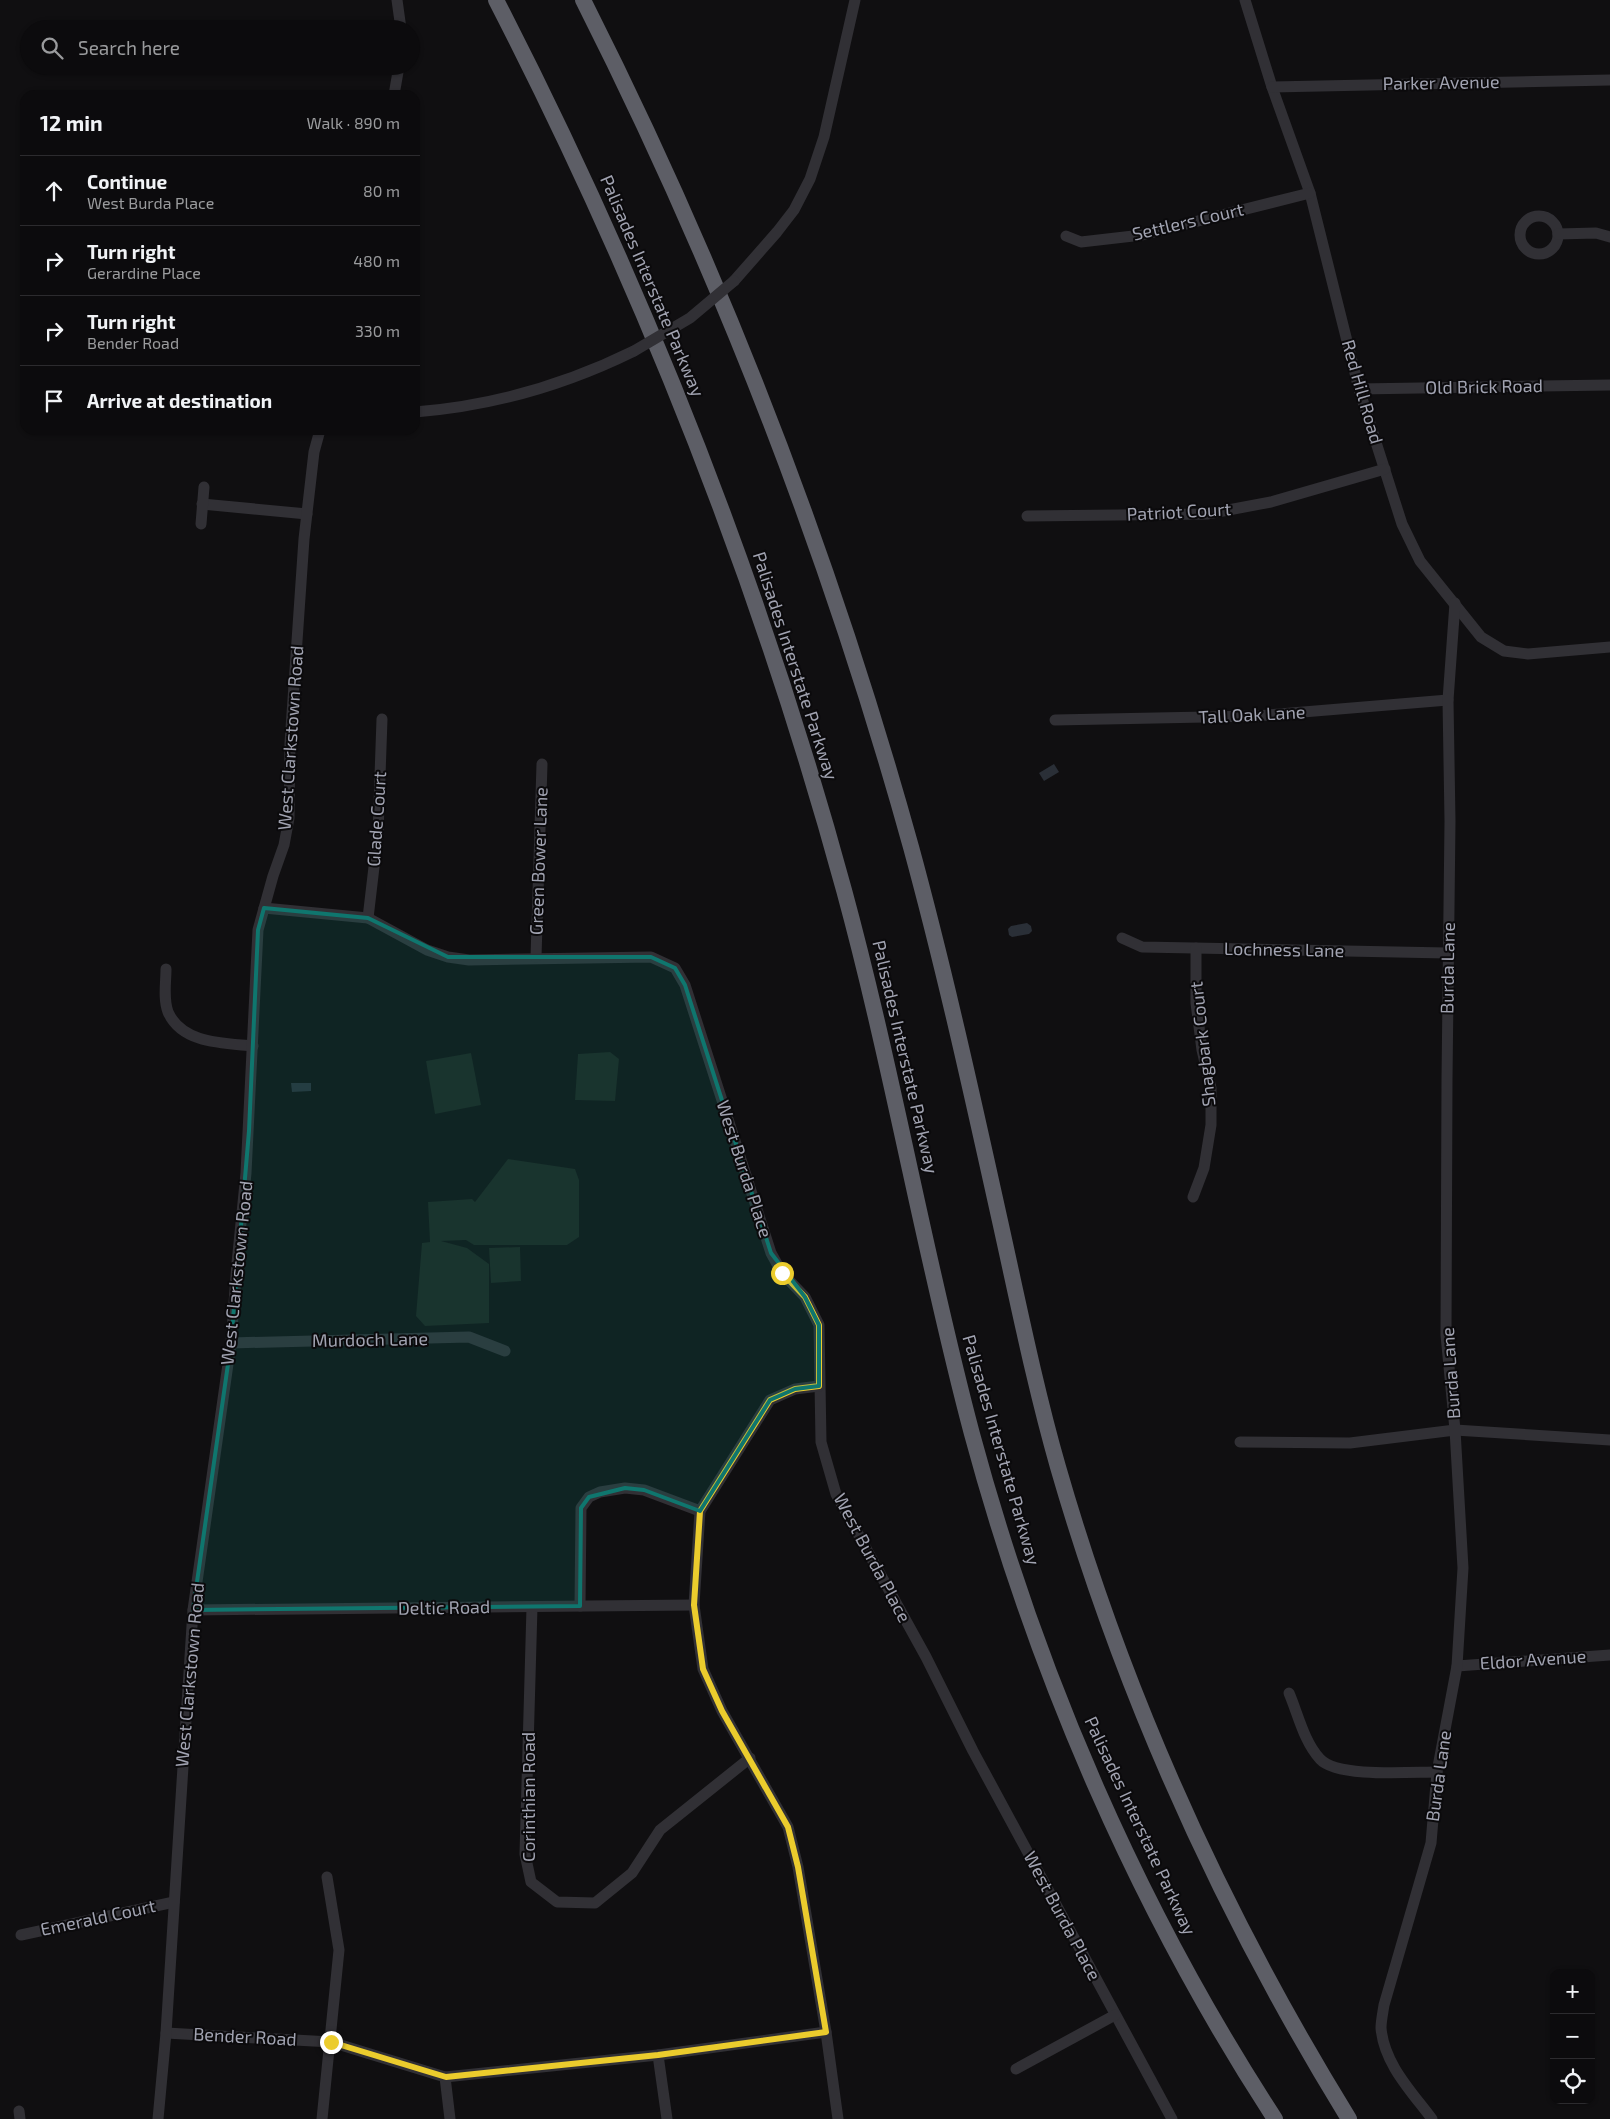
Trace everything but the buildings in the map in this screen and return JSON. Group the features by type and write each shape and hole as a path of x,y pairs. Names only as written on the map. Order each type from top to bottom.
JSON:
{"highway":[{"name":"Palisades Interstate Parkway","path":"496,0 573,156 647,320 719,502 778,671 823,814 862,959 887,1060 945,1326 972,1434 1004,1540 1040,1646 1080,1750 1141,1883 1193,1982 1275,2119"},
{"path":"582,0 667,175 728,315 796,490 857,667 901,811 940,956 1049,1433 1080,1539 1113,1634 1171,1778 1221,1887 1284,2009 1349,2119"}],"street":[{"path":"397,0 400,20"},
{"path":"420,411 471,405 520,394 572,378 634,351 690,318 734,281 778,232 794,210 810,179 824,137 855,0"},
{"name":"Red Hill Road","path":"1245,0 1272,88 1310,193 1359,389 1402,524 1420,561 1481,637 1504,651 1528,654 1610,646"},
{"path":"395,90 397,75"},
{"name":"Parker Avenue","path":"1272,88 1610,80"},
{"name":"Settlers Court","path":"1066,236 1081,242 1142,235 1310,193"},
{"path":"1558,234 1596,233 1610,237"},
{"name":"Old Brick Road","path":"1359,389 1610,385"},
{"name":"West Clarkstown Road","path":"158,2119 166,2033 193,1610 231,1343 246,1173 258,930 284,845 289,818 290,743 307,514 314,452 319,435"},
{"name":"Patriot Court","path":"1027,516 1207,514 1271,502 1386,469"},
{"path":"200,524 204,486"},
{"path":"202,504 307,514"},
{"name":"Burda Lane","path":"1432,2119 1394,2068 1385,2047 1381,2027 1384,2005 1431,1843 1437,1772 1457,1666 1463,1568 1455,1430 1446,1335 1450,822 1448,700 1455,603"},
{"name":"Tall Oak Lane","path":"1054,720 1256,716 1448,700"},
{"name":"Glade Court","path":"368,918 378,833 382,719"},
{"name":"Green Bower Lane","path":"536,957 542,764"},
{"name":"West Burda Place","path":"264,908 368,918 427,950 448,957 469,960 536,957 651,957 675,968 685,985 771,1253 782,1273 805,1297 819,1325 821,1442 836,1494 926,1657 973,1751 1172,2119"},
{"name":"Lochness Lane","path":"1122,938 1142,947 1448,952"},
{"name":"Shagbark Court","path":"1193,1197 1204,1168 1211,1124 1211,1088 1202,1050 1196,1003 1196,948"},
{"path":"166,970 168,1010 174,1021 188,1034 206,1040 253,1046"},
{"name":"Murdoch Lane","path":"231,1343 469,1337 506,1351"},
{"path":"819,1386 795,1389 770,1400 700,1511 694,1605 703,1669 722,1711 788,1827 798,1867 826,2032 838,2119"},
{"path":"1240,1442 1350,1443 1455,1430 1610,1440"},
{"path":"580,1606 581,1508 589,1497 600,1492 625,1488 644,1490 700,1511"},
{"name":"Deltic Road","path":"193,1610 694,1605"},
{"name":"Corinthian Road","path":"532,1607 525,1854 531,1882 557,1902 595,1902 632,1873 660,1830 750,1758"},
{"name":"Eldor Avenue","path":"1457,1666 1610,1655"},
{"path":"1289,1693 1312,1748 1321,1761 1335,1769 1351,1771 1437,1772"},
{"path":"322,2119 339,1950 327,1877"},
{"name":"Emerald Court","path":"21,1935 174,1902"},
{"path":"1016,2069 1115,2015"},
{"name":"Bender Road","path":"166,2033 331,2042 446,2077 658,2055 826,2032"},
{"path":"658,2055 666,2119"},
{"path":"446,2077 450,2119"}],"highlighted area":[{"path":"264,908 368,918 448,957 651,957 675,968 685,985 771,1253 805,1297 819,1325 819,1386 795,1389 770,1400 700,1511 644,1490 625,1488 589,1497 581,1508 580,1606 193,1610 231,1343 249,1131 258,930"}],"shaded area":[{"path":"1054,764 1059,772 1044,781 1039,773"},
{"path":"1027,923 1031,926 1032,931 1029,934 1012,937 1009,935 1008,929 1011,926"},
{"path":"610,1052 619,1059 615,1101 575,1100 578,1054"},
{"path":"471,1053 481,1105 435,1114 426,1061"},
{"path":"291,1083 311,1083 311,1091 292,1092"},
{"path":"508,1159 575,1169 579,1180 579,1237 567,1245 474,1245 466,1240 441,1241 467,1248 489,1264 489,1323 425,1326 416,1316 422,1243 430,1242 428,1202 472,1199 475,1202"},
{"path":"520,1247 521,1281 491,1283 489,1248"}],"route":[{"path":"331,2042 446,2077 658,2055 826,2032 798,1867 788,1827 722,1711 703,1669 694,1605 700,1511 770,1400 795,1389 819,1386 819,1325 805,1297 782,1273"}]}
